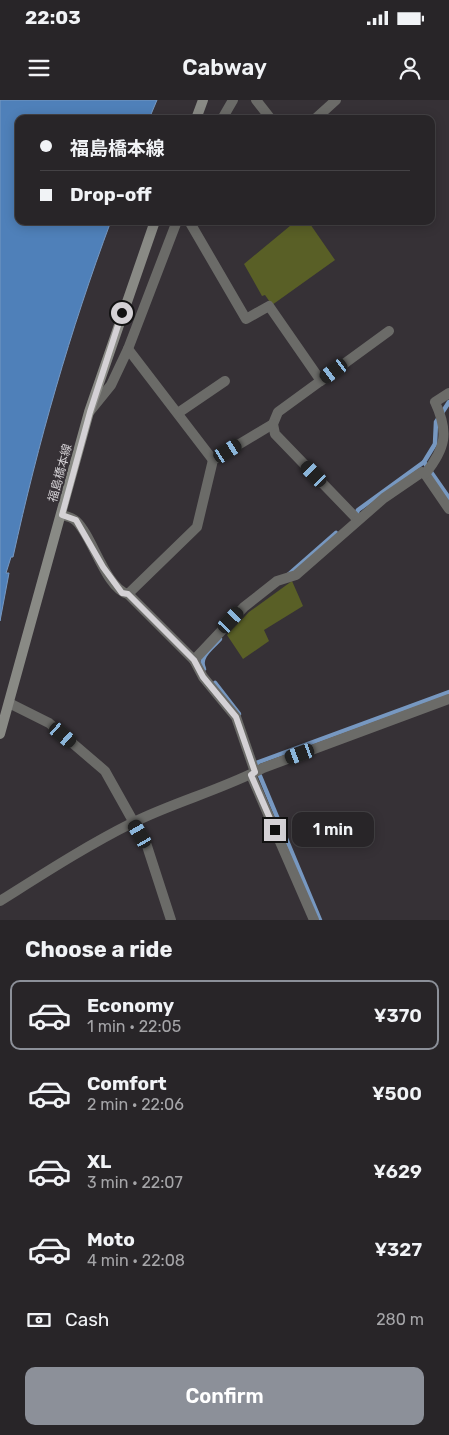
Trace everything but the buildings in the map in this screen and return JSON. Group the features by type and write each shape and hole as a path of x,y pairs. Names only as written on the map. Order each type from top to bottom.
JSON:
{"main road":[{"path":"197,115 203,100"},
{"name":"福島橋本線","path":"0,734 90,412 154,225"}],"street":[{"path":"225,115 234,100"},
{"path":"256,100 268,115"},
{"path":"319,115 336,100"},
{"path":"90,412 111,385 128,349 175,225"},
{"path":"191,225 246,319 269,306 320,381"},
{"path":"356,517 275,434 273,424 278,412 389,331"},
{"path":"128,349 213,460"},
{"path":"178,413 225,381"},
{"path":"194,660 244,607 286,578 296,575 356,517 422,472 427,471 443,445 446,432 441,413 435,402 449,393"},
{"path":"128,594 197,527 213,460 273,424"},
{"path":"427,471 449,509"},
{"path":"62,515 76,520 112,581 122,593 128,594 194,660 203,677 236,717 253,773 314,920"},
{"path":"0,901 64,861 133,822 253,773 449,699"},
{"path":"9,704 49,723 104,771 147,846 171,920"}],"green space":[{"path":"291,225 311,225 335,260 272,305 265,295 262,296 244,264"},
{"path":"292,581 303,606 264,630 269,641 243,659 227,635 249,612"}],"water":[{"path":"0,100 157,100 151,115 15,115 15,225 110,225 82,304 44,430 13,557 11,557 6,573 9,573 0,621"}],"waterway":[{"path":"449,402 436,422 435,444 424,462 449,498"},
{"path":"355,517 358,510 424,462"},
{"path":"287,576 336,533"},
{"path":"204,669 204,657 220,639"},
{"path":"215,683 239,714"},
{"path":"257,765 256,763 449,692"},
{"path":"260,776 320,920"}],"route":[{"path":"122,313 90,412 62,515 76,520 112,581 122,593 128,594 194,660 203,677 236,717 255,772 251,775 275,830"}]}
